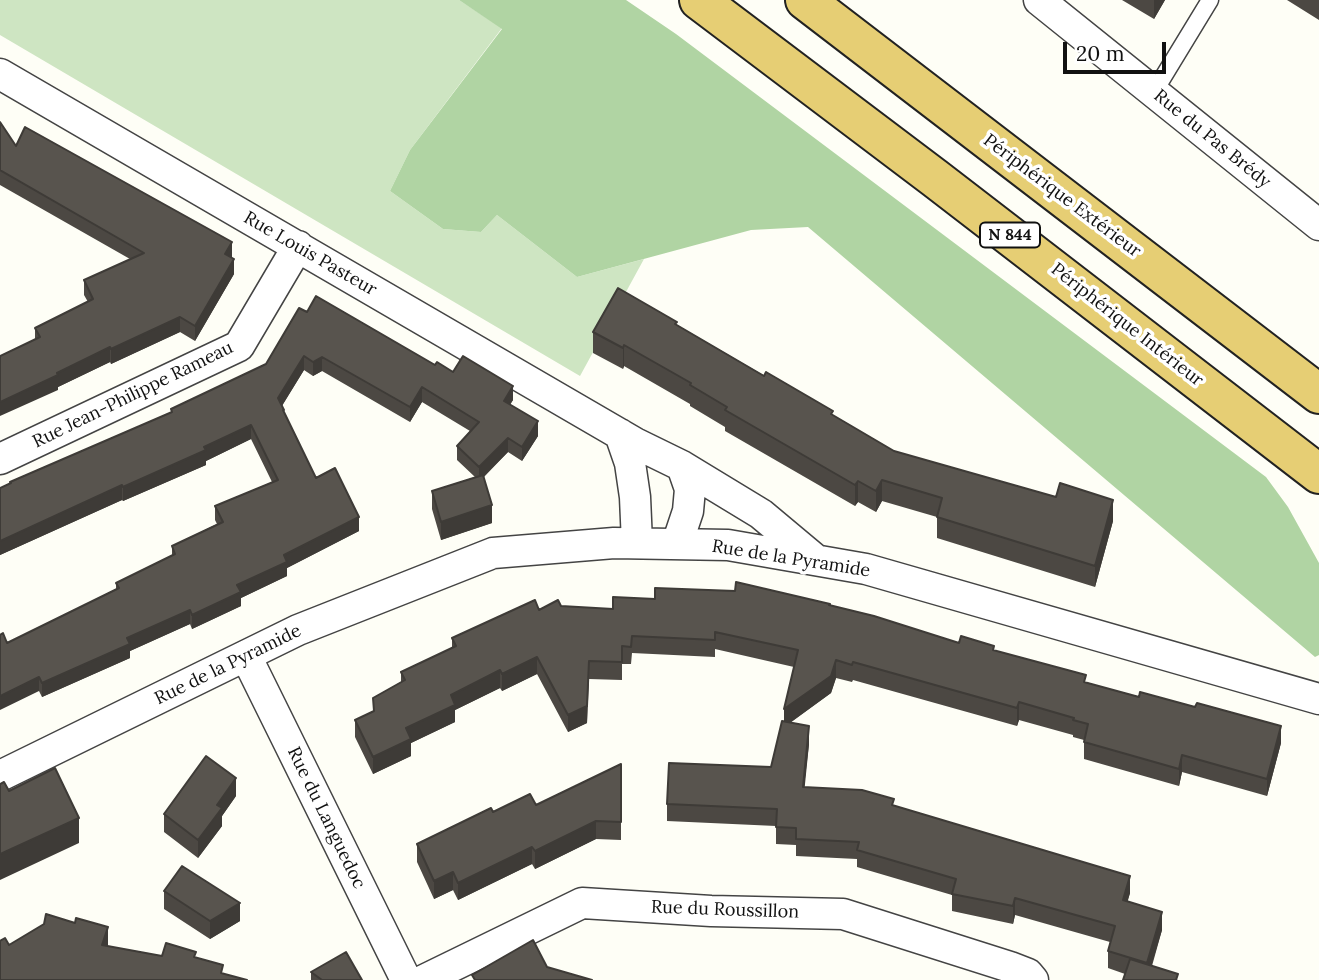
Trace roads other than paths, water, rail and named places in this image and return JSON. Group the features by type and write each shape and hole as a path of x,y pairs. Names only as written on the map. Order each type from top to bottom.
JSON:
{"highway":[{"name":"Périphérique Intérieur","path":"699,0 1319,474"},
{"name":"Périphérique Extérieur","path":"805,0 1319,394"}],"street":[{"name":"Rue du Pas Brédy","path":"1039,0 1319,225"},
{"name":"Rue Louis Pasteur","path":"0,74 620,434 682,466 761,514 816,560"},
{"name":"Rue Jean-Philippe Rameau","path":"0,459 239,346 298,246"},
{"path":"620,434 630,463 637,543"},
{"path":"677,544 688,511 690,489 682,466"},
{"name":"Rue de la Pyramide","path":"0,776 298,630 493,553 614,543 728,545 866,569 1319,699"},
{"name":"Rue du Languedoc","path":"246,656 406,980"},
{"name":"Rue du Roussillon","path":"424,980 582,903 711,911 843,914 1010,967 1028,974 1033,980"}],"lane":[{"path":"1154,92 1210,0"}]}
